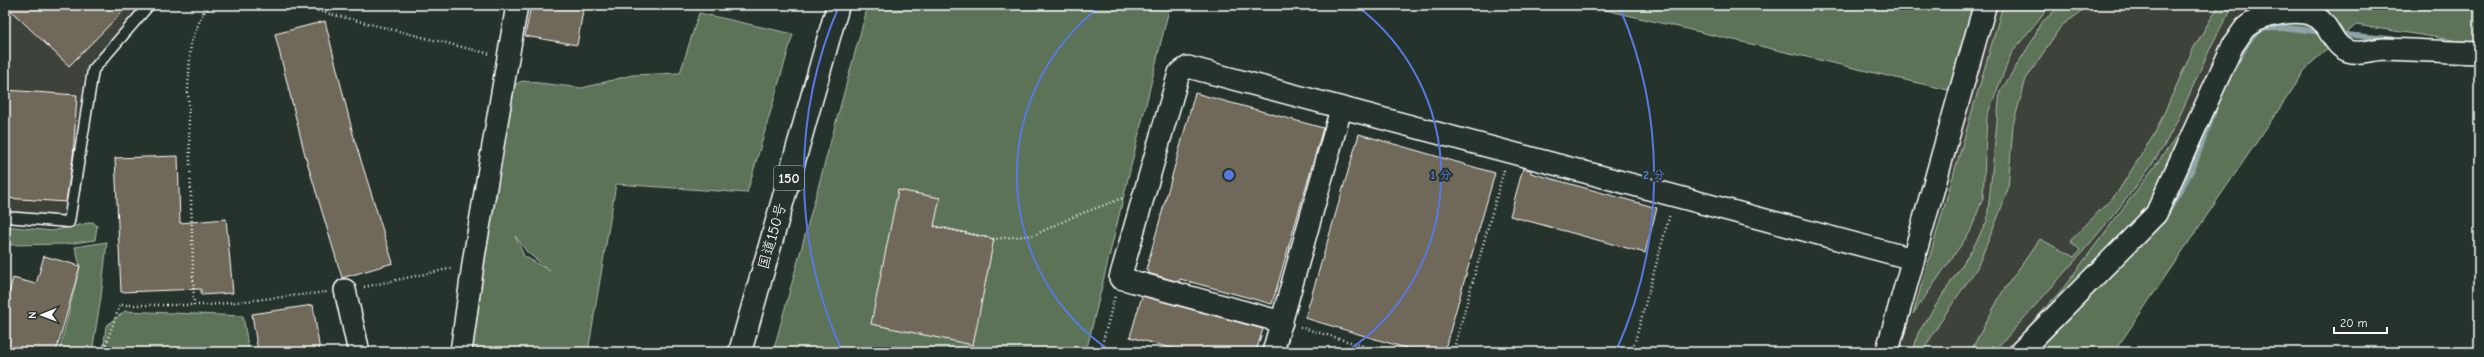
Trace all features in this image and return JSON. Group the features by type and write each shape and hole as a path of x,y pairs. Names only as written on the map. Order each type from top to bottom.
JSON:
{"main road":[{"name":"国道150号","path":"740,352 838,5"},
{"path":"1887,352 1985,5"}],"street":[{"path":"461,352 474,258 516,5"},
{"path":"2020,352 2156,214 2233,45 2246,28 2262,17 2308,14 2318,18 2336,43 2348,50 2358,52 2382,49 2479,53"},
{"path":"1282,322 1120,278 1179,73 1188,67 1341,109 1913,259"},
{"path":"1274,352 1341,109"},
{"path":"345,290 358,352"}],"lane":[{"path":"5,217 69,222 93,70 149,5"}],"path":[{"path":"194,305 188,90 191,42 205,5"},
{"path":"203,13 213,5"},
{"path":"294,5 508,58"},
{"path":"1453,352 1509,153"},
{"path":"934,226 994,239 1034,234 1075,216 1146,190"},
{"path":"1632,352 1675,197"},
{"path":"103,352 120,305 194,305 345,290 449,270 474,258"},
{"path":"1100,352 1120,278"},
{"path":"1282,322 1384,352"}],"shaded area":[{"path":"5,5 149,5 101,61 75,222 5,217"},
{"path":"1981,5 2251,5 2156,214 2020,352 1891,352"}],"green space":[{"path":"868,5 1170,5 1086,352 773,352"},
{"path":"1584,5 1974,5 1952,91"},
{"path":"2003,5 2050,5 2011,54 1987,116 1983,198 1970,232 1913,314"},
{"path":"2061,5 2091,5 2061,26 2026,79 2013,125 2008,189 1977,268 1946,313 1922,352 1913,352 1918,333 1973,248 1987,221 2000,92 2032,41 2040,24"},
{"path":"2219,5 2234,5 2212,44 2174,127 2151,166 2100,232 1993,352 1970,352 2003,291 2040,239 2074,257 2080,250 2070,241 2117,193 2155,133 2193,49"},
{"path":"2257,5 2479,5 2479,44 2356,25 2309,65 2114,352 2006,352 2064,287 2212,90"},
{"path":"699,13 793,34 747,193 616,184 588,352 465,352 476,277 496,196 512,86 522,81 582,88 632,75 680,73","holes":["515,236 527,252 550,271 524,256"]},
{"path":"93,222 97,226 95,240 67,244 5,245 5,226 52,231"},
{"path":"107,242 101,297 92,352 59,352 80,266 75,247"},
{"path":"125,311 243,316 249,352 103,352 106,326"}],"building":[{"path":"5,5 129,5 69,66"},
{"path":"531,5 584,5 577,45 525,36"},
{"path":"325,21 354,138 393,263 342,278 305,155 275,34"},
{"path":"5,90 77,95 73,157 66,202 5,198"},
{"path":"1195,93 1323,128 1272,304 1180,279 1179,282 1148,273 1149,270 1146,270"},
{"path":"1359,134 1495,173 1444,352 1419,352 1305,318"},
{"path":"178,156 180,223 226,219 233,293 201,295 201,289 121,292 115,158"},
{"path":"1523,168 1531,170 1531,173 1657,208 1645,253 1510,216"},
{"path":"898,190 940,198 934,226 994,239 973,345 871,324"},
{"path":"44,256 80,266 56,352 26,352 5,346 5,306 13,278 36,284"},
{"path":"1142,296 1263,329 1256,352 1186,352 1130,337"},
{"path":"313,305 320,352 258,352 252,314"}],"waterway":[{"path":"2235,65 2248,42 2260,29 2288,28 2323,32"},
{"path":"2337,34 2392,39"},
{"path":"2168,212 2193,168 2214,111"}]}
